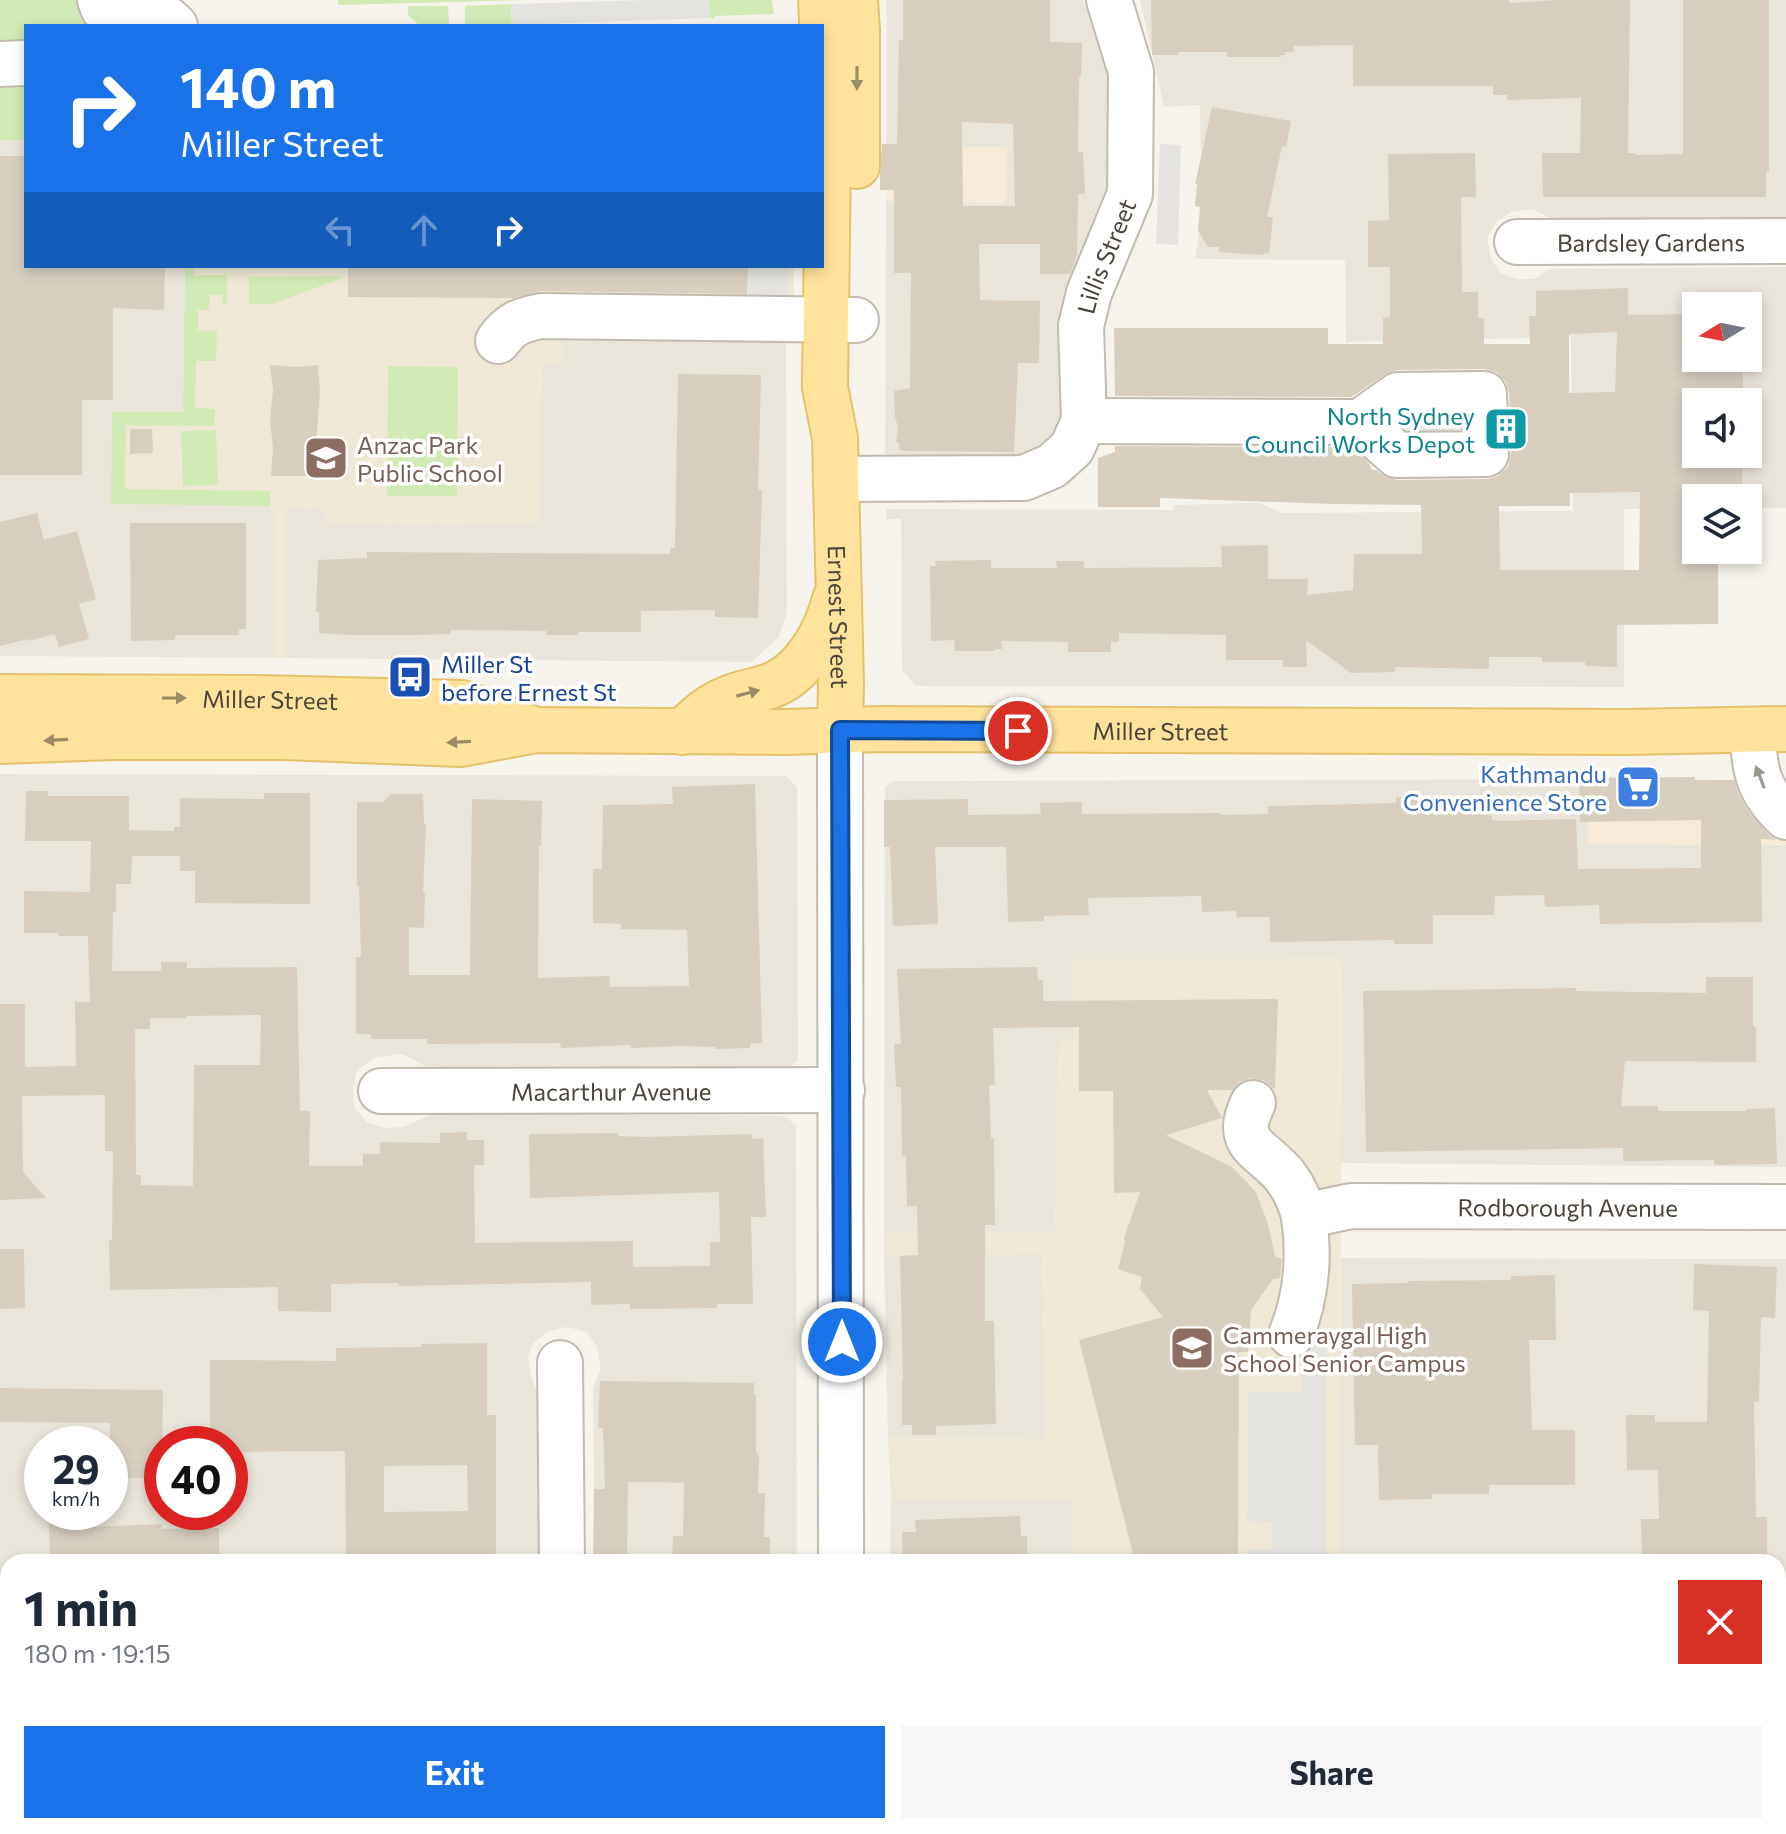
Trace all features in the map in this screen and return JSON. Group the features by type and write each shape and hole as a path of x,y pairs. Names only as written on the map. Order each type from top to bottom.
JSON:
{"main road":[{"name":"Ernest Street","path":"836,19 841,320 851,387 836,459 840,730"},
{"path":"682,732 704,712 728,698 778,683 793,672 822,634 832,612 838,585"},
{"name":"Miller Street","path":"0,697 463,703 536,730"},
{"name":"Miller Street","path":"0,741 113,737 284,737 461,744 536,730 1769,730"}],"street":[{"path":"100,0 103,8 166,18 173,24"},
{"name":"Lillis Street","path":"1084,421 1081,326 1089,293 1130,194 1131,72 1109,0"},
{"path":"0,64 24,63"},
{"name":"Bardsley Gardens","path":"1517,242 1786,241"},
{"path":"498,341 520,320 541,316 841,320"},
{"path":"836,459 1024,478 1052,466 1072,448 1084,421 1360,422"},
{"name":"Ernest Street","path":"840,730 841,1554"},
{"path":"1769,730 1755,771 1772,803 1786,817"},
{"name":"Macarthur Avenue","path":"381,1091 842,1090"},
{"path":"1253,1103 1246,1117 1246,1135 1283,1173 1298,1196 1304,1216 1308,1241 1307,1269 1299,1314 1291,1335"},
{"name":"Rodborough Avenue","path":"1304,1216 1351,1206 1786,1207"},
{"path":"560,1363 562,1554"}],"shaded area":[{"path":"708,0 709,18 512,24 511,4"},
{"path":"887,0 1083,0 1111,68 1106,234 1063,436 1044,455 885,456 886,201 1006,203 1006,147 886,147"},
{"path":"1140,0 1786,0 1786,221 1559,222 1532,209 1511,212 1497,221 1487,238 1492,261 1501,273 1517,279 1534,279 1550,269 1786,267 1786,508 1762,508 1762,484 1682,484 1682,508 1624,509 1624,687 916,686 902,670 901,519 886,519 886,509 1173,510 1174,505 1260,503 1281,513 1573,511 1571,337 1346,342 1345,260 1195,259 1202,216 1200,105 1164,107"},
{"path":"0,140 24,140 24,268 185,268 183,413 274,509 274,658 0,656"},
{"path":"1160,144 1181,145 1178,245 1156,244"},
{"path":"886,147 1007,147 1006,203 886,201"},
{"name":"Anzac Park Public School","path":"185,268 794,268 794,336 562,339 562,364 542,365 539,524 326,525 325,509 286,508 286,658 274,658 274,509 270,506 111,504 112,412 183,412"},
{"path":"748,268 789,268 788,333 747,333"},
{"path":"794,336 786,343 787,612 779,637 751,662 286,658 285,508 325,509 327,525 538,524 542,365 562,339"},
{"path":"1401,408 1464,409 1464,447 1400,446 1375,420 1400,421"},
{"path":"0,774 786,776 797,787 798,1060 785,1072 428,1068 403,1054 376,1057 357,1070 353,1088 354,1107 367,1122 385,1128 404,1127 434,1113 784,1116 796,1125 797,1554 595,1554 593,1388 601,1369 597,1346 587,1332 567,1327 549,1331 533,1343 528,1357 538,1395 541,1554 0,1554"},
{"path":"1589,779 1589,844 1786,845 1786,1167 1341,1163 1342,959 1073,959 1073,1039 1059,1041 1055,1232 884,1232 885,787 894,781"},
{"path":"1589,779 1786,780 1786,845 1588,844"},
{"name":"Cammeraygal High School Senior Campus","path":"1342,958 1339,1554 1072,1554 1072,1500 891,1500 888,1438 1046,1439 1042,1254 884,1255 884,1232 1055,1232 1059,1040 1073,1038 1072,959"},
{"path":"1042,1253 1046,1439 888,1438 884,1255"},
{"path":"1341,1258 1786,1259 1786,1554 1339,1554"},
{"path":"1303,1334 1326,1334 1326,1554 1246,1554 1246,1550 1272,1549 1272,1522 1247,1521 1248,1392 1302,1392"},
{"path":"891,1500 1073,1500 1072,1554 890,1554"}],"green space":[{"path":"0,0 90,0 120,24 24,24 24,41 0,44"},
{"path":"338,0 531,0 338,5"},
{"path":"708,0 772,0 774,14 709,18"},
{"path":"511,4 512,24 465,24 465,6"},
{"path":"408,6 448,6 449,24 418,24 408,15"},
{"path":"24,87 24,140 0,140 0,88"},
{"path":"185,268 193,268 194,275 227,275 227,305 223,305 222,295 210,295 209,310 198,310 198,330 217,331 216,361 196,361 195,408 215,409 214,426 126,425 125,489 270,491 270,506 111,504 112,412 183,412"},
{"path":"340,276 340,279 272,304 249,304 249,277"},
{"path":"388,366 458,367 457,496 387,496"},
{"path":"216,430 218,485 183,486 181,431"}],"building":[{"path":"903,0 1050,0 1050,42 1082,43 1078,152 1083,152 1085,194 1078,194 1077,256 1070,274 1040,274 1040,244 979,244 980,300 1040,301 1039,363 1018,363 1014,452 905,451 899,450 896,441 898,427 894,391 910,388 911,273 894,273 894,190 880,190 880,173 882,144 897,144 899,40 903,40","holes":["962,122 1013,124 1015,206 963,206"]},
{"path":"1151,0 1508,0 1511,3 1630,0 1628,153 1636,155 1683,154 1683,0 1769,0 1769,172 1766,172 1766,197 1543,197 1542,153 1580,153 1581,98 1507,100 1507,95 1493,95 1493,86 1353,86 1353,45 1293,46 1294,52 1285,52 1281,57 1227,57 1227,52 1152,55"},
{"path":"1212,107 1291,121 1286,147 1282,146 1267,217 1273,217 1269,254 1219,252 1219,247 1208,247 1198,231 1200,207 1195,206 1195,184"},
{"path":"1475,153 1476,197 1461,197 1462,292 1478,292 1478,318 1484,318 1484,344 1530,344 1529,316 1536,316 1536,291 1628,288 1628,315 1682,314 1682,372 1743,372 1743,388 1682,388 1682,468 1743,468 1742,484 1682,484 1682,564 1718,564 1718,624 1617,625 1617,667 1585,666 1585,662 1542,662 1542,657 1489,657 1489,669 1395,667 1395,672 1351,673 1306,640 1307,667 1283,667 1283,660 1226,660 1226,635 1119,633 1119,642 1111,642 1111,652 1068,652 1068,642 1001,641 1002,649 995,651 955,651 954,640 931,641 930,566 936,566 935,561 991,560 991,568 1057,568 1056,561 1084,561 1084,568 1222,567 1221,546 1268,545 1268,579 1308,579 1307,595 1353,590 1354,554 1422,554 1421,505 1160,498 1160,507 1098,507 1098,458 1115,452 1115,446 1340,447 1340,451 1357,452 1372,470 1396,480 1487,479 1498,476 1508,467 1511,453 1509,392 1506,382 1497,373 1484,369 1397,370 1384,375 1352,397 1115,396 1114,328 1328,328 1328,344 1383,344 1383,318 1390,317 1390,267 1368,267 1368,221 1389,220 1388,154","holes":["1617,332 1615,392 1569,393 1569,334","1640,492 1639,570 1500,570 1499,506 1570,506 1570,493"]},
{"path":"0,156 24,156 24,268 165,268 164,310 113,308 113,400 82,400 82,475 0,475"},
{"path":"348,268 748,268 747,294 541,291 513,298 348,297"},
{"path":"270,365 318,365 320,391 314,476 271,476 273,391"},
{"path":"678,374 761,375 758,491 762,490 758,618 715,617 715,610 641,611 641,632 578,632 578,635 546,635 546,631 451,630 451,634 414,635 319,633 319,612 316,612 318,560 367,558 367,552 670,554 670,548 675,548"},
{"path":"130,429 152,429 153,453 130,454"},
{"path":"37,513 44,540 77,531 96,599 79,604 89,639 59,647 55,634 0,646 0,522"},
{"path":"130,523 246,523 246,629 239,629 239,635 175,635 175,640 131,641"},
{"path":"1695,777 1695,780 1734,780 1749,812 1776,840 1761,839 1762,922 1600,924 1599,905 1545,907 1544,895 1495,896 1494,915 1433,915 1433,944 1394,944 1394,940 1270,942 1270,917 1237,917 1236,911 1202,912 1201,896 1088,898 1089,915 1044,916 1044,921 1008,922 1006,847 935,847 938,924 893,926 890,847 884,847 884,800 968,799 968,815 1041,814 1040,803 1082,802 1082,814 1220,815 1268,814 1268,806 1396,803 1396,797 1436,798 1436,812 1492,812 1492,820 1498,821 1576,819 1578,869 1701,868 1701,820 1580,822 1579,778"},
{"path":"755,784 762,1043 750,1044 750,1048 715,1049 680,1046 631,1048 631,1045 561,1048 560,1043 427,1044 427,1039 371,1039 371,1034 356,1034 356,957 361,957 357,802 383,802 391,794 423,794 426,824 424,928 409,927 409,975 470,975 472,799 542,801 538,978 609,976 610,987 689,986 687,930 621,929 621,924 593,923 593,869 602,869 603,805 673,804 672,787"},
{"path":"26,791 48,791 48,796 129,796 129,830 174,831 174,827 180,827 180,798 264,799 264,793 310,793 310,904 195,903 195,871 180,871 180,856 132,856 131,884 116,884 112,971 161,971 161,962 187,962 187,968 297,967 300,1111 310,1111 309,1166 363,1166 363,1154 380,1154 380,1142 440,1143 440,1133 467,1132 467,1140 484,1140 484,1165 474,1165 475,1243 633,1241 633,1267 710,1266 710,1242 720,1242 719,1192 530,1198 529,1134 618,1133 618,1136 646,1137 751,1134 752,1139 763,1138 766,1217 751,1217 753,1304 717,1304 717,1308 630,1309 630,1304 591,1305 591,1282 398,1286 398,1283 331,1284 331,1312 278,1311 278,1287 110,1290 113,1151 105,1151 105,1095 22,1096 23,1172 46,1198 0,1200 0,1004 25,1004 25,1067 76,1066 75,1002 90,1002 88,936 24,933 24,891 90,892 91,841 25,841","holes":["261,1015 260,1065 194,1065 193,1186 141,1185 141,1175 136,1175 135,1029 150,1029 150,1018"]},
{"path":"1037,967 1038,980 1043,980 1043,1001 1278,999 1275,1089 1263,1080 1250,1078 1238,1083 1233,1090 1207,1090 1222,1118 1166,1135 1232,1167 1256,1192 1275,1256 1282,1259 1280,1278 1273,1279 1251,1310 1248,1352 1239,1352 1238,1554 1133,1554 1079,1340 1163,1317 1140,1289 1142,1277 1118,1269 1124,1238 1140,1192 1114,1193 1113,1091 1079,1091 1079,1027 993,1028 995,1085 989,1085 991,1138 994,1138 995,1225 985,1225 985,1321 994,1321 996,1424 936,1426 936,1435 912,1435 912,1425 902,1425 900,1256 918,1255 917,1206 907,1206 906,1156 902,1156 901,1087 896,1087 894,1044 901,1044 897,969"},
{"path":"1706,977 1753,977 1756,1062 1625,1061 1621,1106 1658,1106 1658,1111 1775,1108 1777,1164 1714,1165 1714,1160 1623,1161 1623,1148 1366,1152 1363,991 1576,988 1576,991 1706,993"},
{"path":"0,1249 24,1249 25,1308 0,1309"},
{"path":"1694,1264 1777,1267 1775,1318 1761,1317 1759,1402 1754,1402 1756,1517 1767,1517 1767,1554 1642,1554 1641,1519 1659,1519 1658,1470 1627,1470 1626,1415 1655,1415 1655,1422 1707,1422 1709,1311 1693,1310"},
{"path":"1555,1275 1556,1340 1529,1340 1532,1430 1575,1430 1575,1485 1489,1485 1489,1494 1432,1494 1432,1499 1379,1500 1378,1445 1355,1445 1352,1284 1511,1280 1511,1276"},
{"path":"487,1343 487,1415 496,1415 496,1554 346,1554 345,1451 248,1452 248,1426 210,1426 210,1360 336,1361 336,1348","holes":["467,1465 468,1511 384,1512 384,1466"]},
{"path":"600,1381 754,1383 758,1493 765,1493 764,1537 770,1537 770,1554 672,1554 673,1536 683,1536 684,1483 628,1482 627,1554 593,1554 594,1489 605,1489 603,1428 598,1428"},
{"path":"0,1388 163,1390 163,1426 144,1426 144,1478 128,1478 128,1426 110,1426 110,1423 0,1422"},
{"path":"1020,1516 1021,1536 1027,1536 1027,1554 903,1554 902,1532 916,1532 915,1520"},
{"path":"128,1525 144,1525 144,1530 219,1530 219,1554 50,1554 49,1530 128,1530"}],"place":[{"name":"North Sydney Council Works Depot","path":"1506,429"},
{"name":"Anzac Park Public School","path":"326,458"},
{"name":"Miller St before Ernest St","path":"410,677"},
{"name":"Kathmandu Convenience Store","path":"1638,787"},
{"name":"Cammeraygal High School Senior Campus","path":"1192,1348"}],"route":[{"path":"842,1342 840,730 1018,731"}]}
